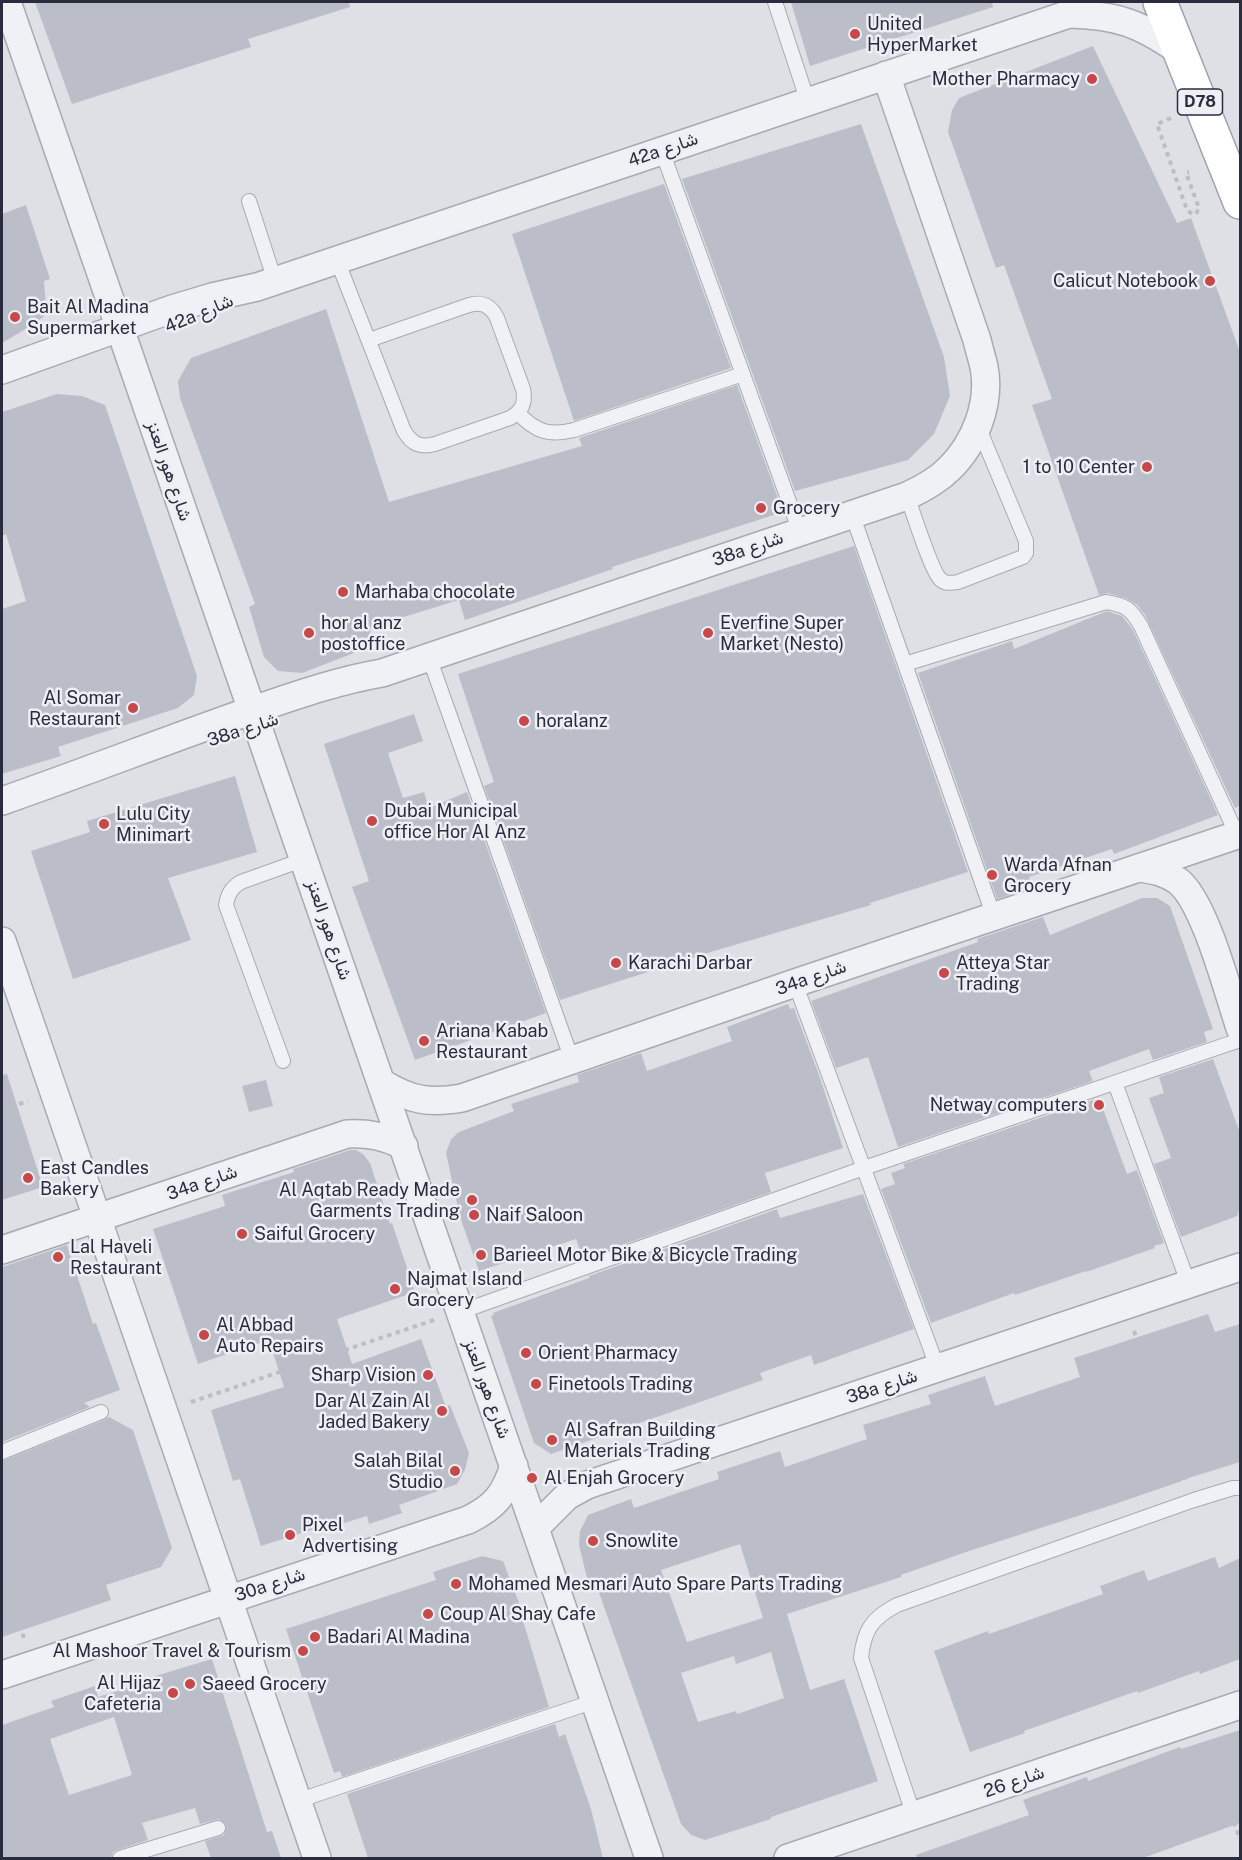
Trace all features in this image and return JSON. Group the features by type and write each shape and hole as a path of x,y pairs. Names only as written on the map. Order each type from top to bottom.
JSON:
{"main road":[{"name":"D78","path":"1160,2 1240,202"}],"street":[{"name":"شارع هور العنز","path":"8,2 649,1858"},
{"name":"42a شارع","path":"2,377 122,336 212,297 266,284 338,260 808,102 1075,8 1127,21 1154,33 1178,50"},
{"name":"38a شارع","path":"2,801 98,768 174,751 256,718 344,693 382,673 907,496 930,485 950,469 966,449 978,426 985,398 984,369 977,340 886,75"},
{"name":"42a شارع","path":"2,370 122,336"},
{"name":"34a شارع","path":"382,1083 400,1094 420,1100 441,1102 462,1098 795,983 1239,835"},
{"path":"1139,868 1160,871 1179,882 1194,899 1240,1028"},
{"path":"2,941 317,1858"},
{"name":"34a شارع","path":"2,1250 347,1134 367,1133 386,1137 404,1146"},
{"name":"38a شارع","path":"536,1527 567,1496 587,1485 1240,1267"},
{"name":"30a شارع","path":"2,1675 476,1516 498,1499 508,1484 514,1466"},
{"name":"شارع 26","path":"790,1858 1240,1704"}],"lane":[{"path":"775,2 808,102"},
{"path":"662,151 800,532"},
{"path":"249,201 266,284"},
{"path":"338,260 404,431 409,440 416,445 426,447 510,418 523,406 525,398 497,318 493,310 486,305 477,303 469,305 369,340"},
{"path":"518,413 529,425 543,432 559,434 742,374"},
{"path":"907,496 935,571 944,582 951,584 958,582 1023,557 1026,553 1026,541 978,426"},
{"path":"852,514 994,916"},
{"path":"905,664 1106,602 1121,604 1133,613 1141,626 1239,835"},
{"path":"429,657 572,1060"},
{"path":"283,1061 226,905 227,895 241,882 304,859"},
{"path":"795,983 938,1369"},
{"path":"460,1312 864,1168 1240,1040"},
{"path":"1115,1083 1189,1285"},
{"path":"2,1452 102,1412"},
{"path":"914,1816 861,1659 863,1641 870,1626 882,1613 897,1605 1194,1500 1240,1488"},
{"path":"297,1801 595,1701"},
{"path":"120,1858 218,1828"}],"path":[{"path":"1167,108 1171,118 1157,124 1187,210 1196,214 1199,208 1186,173 1189,172"},
{"path":"1125,1306 1194,1500"},
{"path":"164,1411 460,1312"},
{"path":"2,1574 34,1664"},
{"path":"1197,1720 1240,1839"}],"building":[{"path":"35,2 349,2 350,7 248,39 251,47 72,104"},
{"name":"United HyperMarket","path":"791,2 992,2 993,7 810,66"},
{"path":"1093,46 1177,223 1191,218 1240,352 1240,806 1235,808 1145,615 1137,605 1126,598 1108,593 1099,595 1032,405 1052,399 1004,265 996,268 948,132 952,110 959,98"},
{"path":"861,124 944,357 950,396 934,434 908,460 795,491 682,179"},
{"path":"664,184 731,368 574,421 512,234"},
{"path":"26,205 50,279 44,281 46,307 44,316 36,323 2,343 2,214"},
{"path":"326,309 389,502 582,446 579,438 737,385 783,512 612,567 613,569 465,620 459,600 371,627 368,642 354,653 302,673 278,671 264,657 249,607 255,604 180,398 178,381 191,358"},
{"path":"57,394 82,396 105,405 197,676 194,695 178,708 58,747 61,756 2,774 2,609 26,601 6,534 2,536 2,412"},
{"path":"854,546 968,872 870,903 871,905 714,951 560,1000 484,786 494,782 458,674"},
{"path":"1107,611 1122,616 1133,630 1218,815 1114,854 1112,849 1029,877 1033,887 997,899 918,673 1012,641 1014,649"},
{"path":"414,714 423,741 388,753 403,798 424,792 429,808 467,792 546,1013 415,1060 352,887 369,881 324,744"},
{"path":"235,776 257,852 168,878 191,940 73,979 31,851 90,832 87,821"},
{"path":"1142,898 1157,898 1170,906 1213,1029 1204,1032 1207,1042 1153,1060 1149,1049 1089,1071 1093,1081 898,1147 868,1057 836,1068 811,1001 1043,917 1050,935"},
{"path":"788,1004 790,1009 794,1008 843,1148 765,1173 771,1192 583,1259 576,1239 479,1271 460,1217 446,1153 451,1139 459,1132 514,1111 511,1104 579,1082 577,1075 641,1053 647,1071 732,1041 727,1027"},
{"path":"1213,1059 1240,1133 1240,1208 1237,1216 1181,1237 1154,1164 1171,1158 1149,1098 1164,1093 1159,1077"},
{"path":"7,1074 43,1187 2,1200 2,1075"},
{"path":"266,1080 273,1106 249,1112 242,1086"},
{"path":"1099,1098 1127,1174 1137,1170 1164,1243 1086,1272 1015,1295 1014,1293 931,1323 881,1189 895,1184 891,1173 905,1168 903,1164"},
{"path":"350,1150 363,1154 370,1163 415,1292 337,1319 352,1364 421,1339 446,1407 450,1405 469,1453 465,1470 457,1484 399,1505 402,1513 369,1524 367,1516 331,1527 330,1524 261,1546 240,1479 233,1481 211,1410 284,1387 269,1340 198,1364 153,1229 225,1206 222,1195 294,1172 293,1169"},
{"path":"863,1194 914,1329 814,1365 811,1355 760,1373 763,1380 551,1454 534,1443 491,1316 494,1315 493,1313 777,1209 780,1218"},
{"path":"67,1245 93,1324 96,1323 120,1390 84,1403 90,1407 2,1442 2,1267"},
{"path":"1208,1314 1215,1332 1240,1324 1240,1462 969,1551 901,1575 901,1577 787,1614 810,1690 844,1679 878,1781 705,1840 691,1835 681,1824 597,1587 590,1590 579,1545 580,1531 588,1515 631,1499 634,1508 719,1479 717,1472 780,1451 785,1467 867,1439 863,1425 931,1404 928,1395 985,1376 995,1406 1080,1377 1074,1358","holes":["740,1544 763,1618 687,1642 661,1570","771,1652 784,1698 737,1714 736,1711 698,1722 681,1673 734,1656 736,1664"]},
{"path":"109,1417 133,1430 172,1548 161,1567 106,1585 111,1600 2,1637 2,1461"},
{"path":"482,1556 503,1561 524,1616 522,1617 549,1707 342,1777 340,1771 334,1773 286,1629 436,1580 433,1572"},
{"path":"1215,1557 1219,1568 1240,1558 1240,1659 1200,1674 1199,1671 1138,1693 1137,1691 970,1752 934,1651 1103,1594 1100,1586 1144,1570 1148,1581"},
{"path":"212,1659 267,1832 272,1831 281,1858 211,1858 205,1841 224,1835 226,1825 219,1819 200,1824 195,1808 142,1823 148,1840 117,1850 113,1852 111,1858 2,1858 2,1725 54,1707 51,1701 95,1686 98,1697 153,1680 152,1677","holes":["114,1717 132,1775 69,1795 50,1739"]},
{"path":"555,1724 559,1737 565,1734 591,1809 603,1858 368,1858 347,1794"},
{"path":"1240,1730 1240,1823 1143,1858 917,1858 916,1855 1029,1815 1023,1800 1087,1777 1088,1781 1180,1747 1181,1749"}],"place":[{"name":"United HyperMarket","path":"855,34"},
{"name":"Mother Pharmacy","path":"1092,79"},
{"name":"Calicut Notebook","path":"1210,281"},
{"name":"Bait Al Madina Supermarket","path":"15,317"},
{"name":"1 to 10 Center","path":"1147,467"},
{"name":"Grocery","path":"761,508"},
{"name":"Marhaba chocolate","path":"343,592"},
{"name":"hor al anz postoffice","path":"309,633"},
{"name":"Everfine Super Market (Nesto)","path":"708,633"},
{"name":"Al Somar Restaurant","path":"133,708"},
{"name":"horalanz","path":"524,721"},
{"name":"Dubai Municipal office Hor Al Anz","path":"372,821"},
{"name":"Lulu City Minimart","path":"104,824"},
{"name":"Warda Afnan Grocery","path":"992,875"},
{"name":"Karachi Darbar","path":"616,963"},
{"name":"Atteya Star Trading","path":"944,973"},
{"name":"Ariana Kabab Restaurant","path":"424,1041"},
{"name":"Netway computers","path":"1099,1105"},
{"name":"East Candles Bakery","path":"28,1178"},
{"name":"Al Aqtab Ready Made Garments Trading","path":"472,1200"},
{"name":"Naif Saloon","path":"474,1215"},
{"name":"Saiful Grocery","path":"242,1234"},
{"name":"Barieel Motor Bike & Bicycle Trading","path":"481,1255"},
{"name":"Lal Haveli Restaurant","path":"58,1257"},
{"name":"Najmat Island Grocery","path":"395,1289"},
{"name":"Al Abbad Auto Repairs","path":"204,1335"},
{"name":"Orient Pharmacy","path":"526,1353"},
{"name":"Sharp Vision","path":"428,1375"},
{"name":"Finetools Trading","path":"536,1384"},
{"name":"Dar Al Zain Al Jaded Bakery","path":"442,1411"},
{"name":"Al Safran Building Materials Trading","path":"552,1440"},
{"name":"Salah Bilal Studio","path":"455,1471"},
{"name":"Al Enjah Grocery","path":"532,1478"},
{"name":"Pixel Advertising","path":"290,1535"},
{"name":"Snowlite","path":"593,1541"},
{"name":"Mohamed Mesmari Auto Spare Parts Trading","path":"456,1584"},
{"name":"Coup Al Shay Cafe","path":"428,1614"},
{"name":"Badari Al Madina","path":"315,1637"},
{"name":"Al Mashoor Travel & Tourism","path":"303,1651"},
{"name":"Saeed Grocery","path":"190,1684"},
{"name":"Al Hijaz Cafeteria","path":"173,1693"}]}
